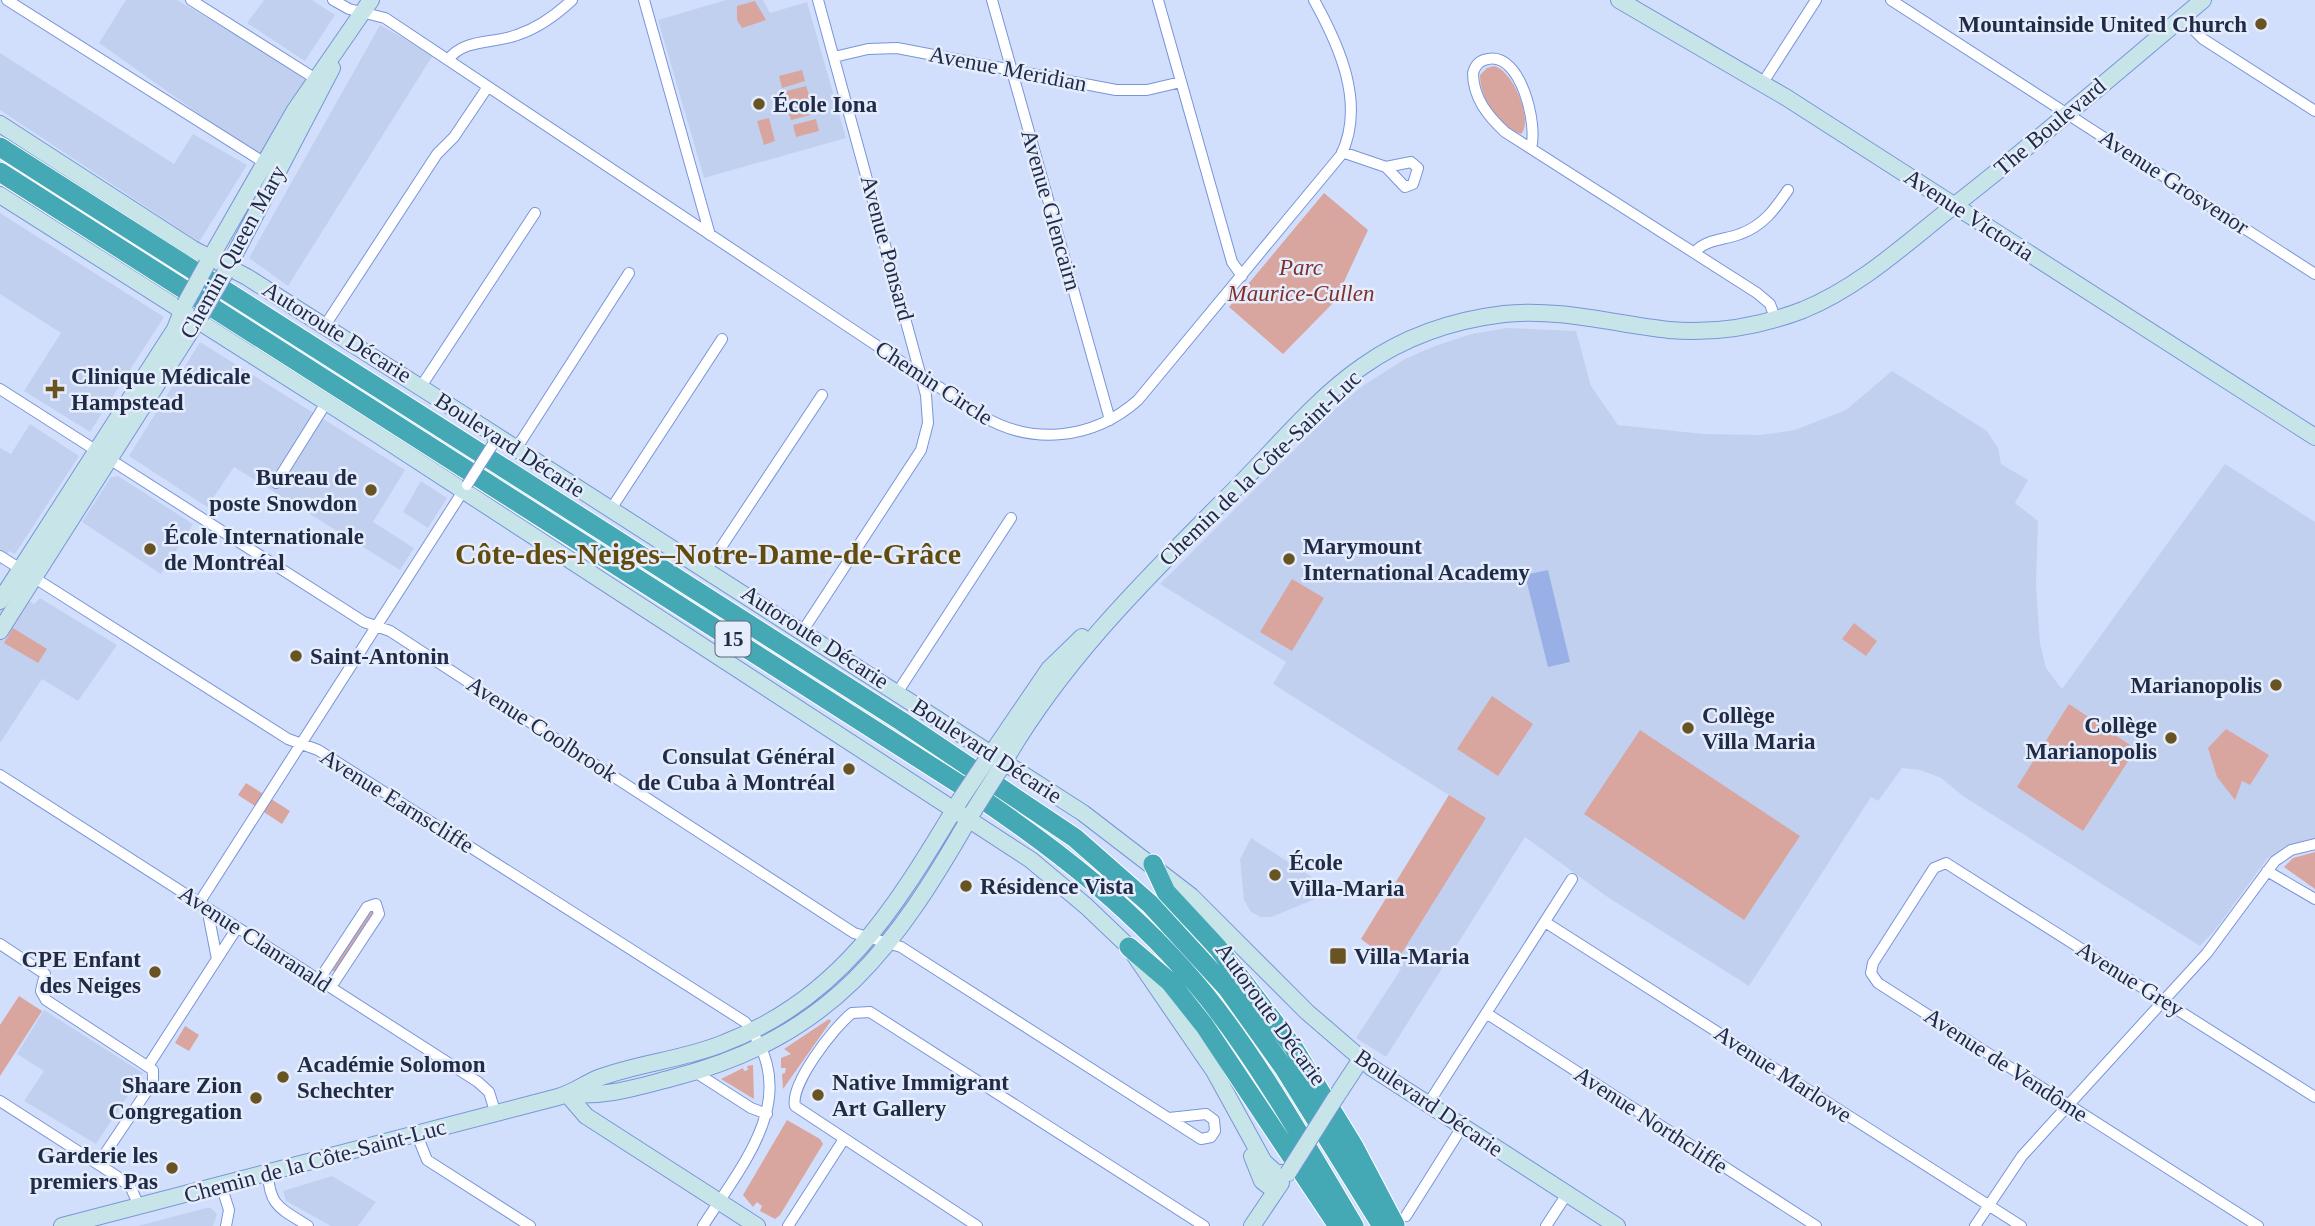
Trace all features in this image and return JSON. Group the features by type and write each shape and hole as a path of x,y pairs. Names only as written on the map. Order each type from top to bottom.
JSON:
{"highway":[{"name":"Autoroute Décarie","path":"0,147 889,714 1075,838 1150,904 1227,988 1284,1068 1382,1226"},
{"name":"Autoroute Décarie","path":"0,172 970,791 1071,862 1124,907 1207,998 1256,1067 1354,1226"},
{"path":"1153,864 1166,892 1224,956 1293,1047 1401,1221"},
{"path":"1129,947 1170,982 1205,1025 1338,1226"}],"main road":[{"name":"Avenue Victoria","path":"1619,0 1762,84 1955,205 2315,438"},
{"name":"The Boulevard","path":"1895,252 2067,114 2203,0"},
{"name":"Chemin Queen Mary","path":"104,455 209,261 271,167 367,6"},
{"name":"Boulevard Décarie","path":"0,124 209,261 324,327 420,387 495,440 516,449 611,509 897,693 996,761 1083,813 1153,864 1209,913 1307,1012 1361,1059 1617,1226"},
{"name":"Chemin Queen Mary","path":"0,631 27,574 104,455 199,318 226,270 271,167"},
{"path":"0,195 199,318 326,403 972,814 1049,874 1129,947 1214,1071 1267,1167 1276,1173 1288,1173"},
{"name":"Chemin de la Côte-Saint-Luc","path":"567,1094 601,1096 695,1072 762,1047 833,1001 889,944 972,814 996,761 1059,657 1114,612 1332,391 1372,360 1416,337 1468,320 1522,313 1563,314 1687,331 1733,328 1775,318 1832,296 1895,252"},
{"name":"Chemin Queen Mary","path":"0,601 27,574"},
{"name":"Chemin de la Côte-Saint-Luc","path":"62,1226 93,1222 139,1206 567,1094 596,1079 695,1054 752,1031 821,987 869,939 895,906 958,804 996,761"},
{"path":"1252,1226 1361,1059"},
{"path":"567,1094 586,1116 757,1226"},
{"path":"1236,1111 1261,1178 1275,1191"}],"street":[{"path":"7,0 271,167"},
{"path":"191,0 320,81"},
{"name":"Chemin Circle","path":"333,0 345,8 367,6 991,422 1023,434 1065,434 1110,419 1144,395 1342,152 1350,117 1346,79 1337,47 1314,0"},
{"path":"448,60 464,46 500,40 536,27 572,0"},
{"path":"644,0 710,235"},
{"name":"Avenue Ponsard","path":"802,632 921,450 929,417 921,375 818,0"},
{"name":"Avenue Glencairn","path":"992,0 1110,419"},
{"path":"1158,0 1232,262 1242,276"},
{"path":"1762,84 1816,0"},
{"name":"Avenue Grosvenor","path":"1891,0 2315,274"},
{"path":"2182,18 2203,39 2315,111"},
{"name":"Avenue Meridian","path":"834,57 867,49 897,48 1123,91 1147,90 1181,82"},
{"path":"1531,148 1532,128 1518,76 1502,61 1490,58 1480,62 1472,77 1484,110 1505,132 1765,299 1775,318"},
{"path":"324,327 439,151 454,137 487,88"},
{"path":"1342,152 1386,167"},
{"path":"1695,252 1705,244 1755,227 1772,213 1788,190"},
{"path":"420,387 535,213"},
{"path":"516,449 629,273"},
{"path":"611,509 722,339"},
{"name":"Avenue Coolbrook","path":"0,389 364,622 377,626 417,648 854,933 901,947 1169,1118"},
{"path":"706,570 822,395"},
{"path":"276,483 326,403"},
{"path":"198,903 495,440"},
{"path":"897,693 1011,518"},
{"name":"Avenue Earnscliffe","path":"0,556 300,744 318,750 732,1010 752,1031 762,1047"},
{"name":"Avenue Clanranald","path":"0,775 478,1082 489,1092 496,1114"},
{"path":"1975,1226 2022,1156 2220,937 2267,871 2283,854 2315,844"},
{"name":"Avenue Grey","path":"1944,863 2315,1097"},
{"name":"Avenue de Vendôme","path":"1944,863 1934,868 1873,963 1872,977 2258,1226"},
{"path":"2267,871 2315,899"},
{"path":"1428,1104 1572,879"},
{"path":"319,980 367,907 372,903 378,905 379,914 331,987"},
{"path":"212,911 209,918 217,959"},
{"name":"Avenue Marlowe","path":"1545,922 2021,1226"},
{"path":"148,1066 237,928"},
{"path":"0,944 46,976 41,990 46,1000 153,1070 154,1079 99,1164"},
{"path":"977,1226 800,1112 794,1102 797,1087 832,1033 857,1011 870,1012 1204,1226"},
{"name":"Avenue Northcliffe","path":"1486,1013 1816,1226"},
{"path":"703,1226 757,1142 767,1114 769,1082 762,1047"},
{"path":"695,1072 751,1108 767,1114"},
{"path":"0,1101 128,1185 139,1206"},
{"path":"1401,1221 1462,1127"},
{"path":"417,1135 427,1160 530,1226"},
{"path":"788,1226 844,1139"},
{"path":"268,1173 269,1193 274,1203 308,1226"},
{"path":"221,1185 229,1210 226,1226"},
{"path":"1546,1226 1567,1194"}],"shaded area":[{"path":"126,0 177,0 307,77 260,157 99,43"},
{"path":"264,0 312,0 335,15 305,61 247,23"},
{"name":"École Iona","path":"726,0 763,0 770,13 807,2 846,138 704,178 658,20"},
{"path":"380,25 433,55 288,286 249,258"},
{"path":"0,53 174,164 193,134 247,165 199,242 0,110"},
{"path":"0,213 164,317 90,432 24,391 61,333 0,294"},
{"name":"Collège Villa Maria","path":"1507,328 1576,331 1591,386 1618,425 1704,434 1760,435 1795,430 1846,410 1892,371 1987,431 1998,448 2001,464 2028,480 2015,503 2038,521 2036,585 2040,643 2046,668 2062,689 2225,464 2315,522 2315,838 2285,846 2267,859 2215,930 2200,946 1963,796 1941,778 1920,770 1902,768 1878,801 1871,797 1749,986 1606,896 1525,837 1386,1057 1356,1038 1401,969 1395,964 1485,818 1273,684 1286,662 1160,584 1337,407 1364,385 1405,359 1435,346 1471,334"},
{"path":"200,342 405,470 373,522 414,548 400,570 234,467 207,507 129,456"},
{"path":"30,424 79,456 15,554 9,551 0,566 0,448 11,454"},
{"name":"École Internationale de Montréal","path":"118,476 193,524 161,574 82,522 111,477"},
{"path":"421,481 447,498 428,528 403,512"},
{"path":"0,584 34,604 40,598 117,645 78,701 42,679 0,743"},
{"name":"École Villa-Maria","path":"1251,838 1323,884 1313,900 1271,917 1261,917 1251,912 1244,900 1240,859"},
{"path":"44,1010 143,1073 96,1144 24,1101 44,1071 17,1054"},
{"path":"332,1176 376,1202 358,1226 331,1226 286,1201 283,1191"},
{"path":"211,1208 217,1214 213,1226 138,1226"}],"green space":[{"path":"755,1 766,20 742,28 737,20 737,6"},
{"path":"1494,66 1508,76 1520,97 1525,118 1521,134 1498,119 1483,93 1480,75 1487,68"},
{"path":"802,70 805,81 782,88 779,76"},
{"path":"806,86 810,98 786,104 783,92"},
{"path":"811,102 814,114 791,120 787,108"},
{"path":"769,118 775,141 764,145 757,121"},
{"path":"816,119 819,131 796,137 793,125"},
{"name":"Parc Maurice-Cullen","path":"1324,193 1368,230 1335,301 1283,354 1229,307"},
{"path":"1292,579 1324,598 1292,651 1260,632"},
{"path":"1854,623 1877,641 1866,656 1842,639"},
{"path":"13,628 47,649 38,663 4,643"},
{"path":"1492,696 1533,724 1498,776 1457,749"},
{"path":"2069,704 2136,749 2083,831 2017,787"},
{"path":"2226,729 2269,755 2250,785 2242,781 2235,800 2217,777 2208,748"},
{"path":"1640,730 1800,836 1744,920 1584,814"},
{"path":"246,783 290,811 282,824 238,795"},
{"path":"1449,795 1486,818 1395,964 1361,939"},
{"path":"2315,852 2315,889 2284,867 2293,858"},
{"path":"370,908 374,911 336,971 332,971"},
{"path":"19,996 42,1011 0,1076 0,1025"},
{"path":"829,1019 831,1021 783,1089 782,1074 786,1068 781,1068 781,1058 791,1054 784,1049"},
{"path":"185,1026 199,1035 189,1051 175,1043"},
{"path":"753,1065 754,1099 721,1079 743,1068 744,1071 748,1070 747,1066"},
{"path":"787,1120 820,1139 823,1144 775,1219 760,1211 762,1206 757,1202 753,1207 743,1195"}],"water":[{"path":"1548,570 1570,662 1548,667 1525,575"}],"place":[{"name":"Mountainside United Church","path":"2261,24"},
{"name":"École Iona","path":"759,104"},
{"name":"Clinique Médicale Hampstead","path":"55,389"},
{"name":"Bureau de poste Snowdon","path":"371,490"},
{"name":"École Internationale de Montréal","path":"150,549"},
{"name":"Marymount International Academy","path":"1289,559"},
{"name":"Saint-Antonin","path":"296,656"},
{"name":"Marianopolis","path":"2276,685"},
{"name":"Collège Villa Maria","path":"1688,728"},
{"name":"Collège Marianopolis","path":"2171,738"},
{"name":"Consulat Général de Cuba à Montréal","path":"849,769"},
{"name":"École Villa-Maria","path":"1275,875"},
{"name":"Résidence Vista","path":"966,886"},
{"name":"Villa-Maria","path":"1338,956"},
{"name":"CPE Enfant des Neiges","path":"155,972"},
{"name":"Académie Solomon Schechter","path":"283,1077"},
{"name":"Native Immigrant Art Gallery","path":"818,1095"},
{"name":"Shaare Zion Congregation","path":"256,1098"},
{"name":"Garderie les premiers Pas","path":"172,1168"}],"district":[{"name":"Côte-des-Neiges–Notre-Dame-de-Grâce","path":"708,553"}]}
